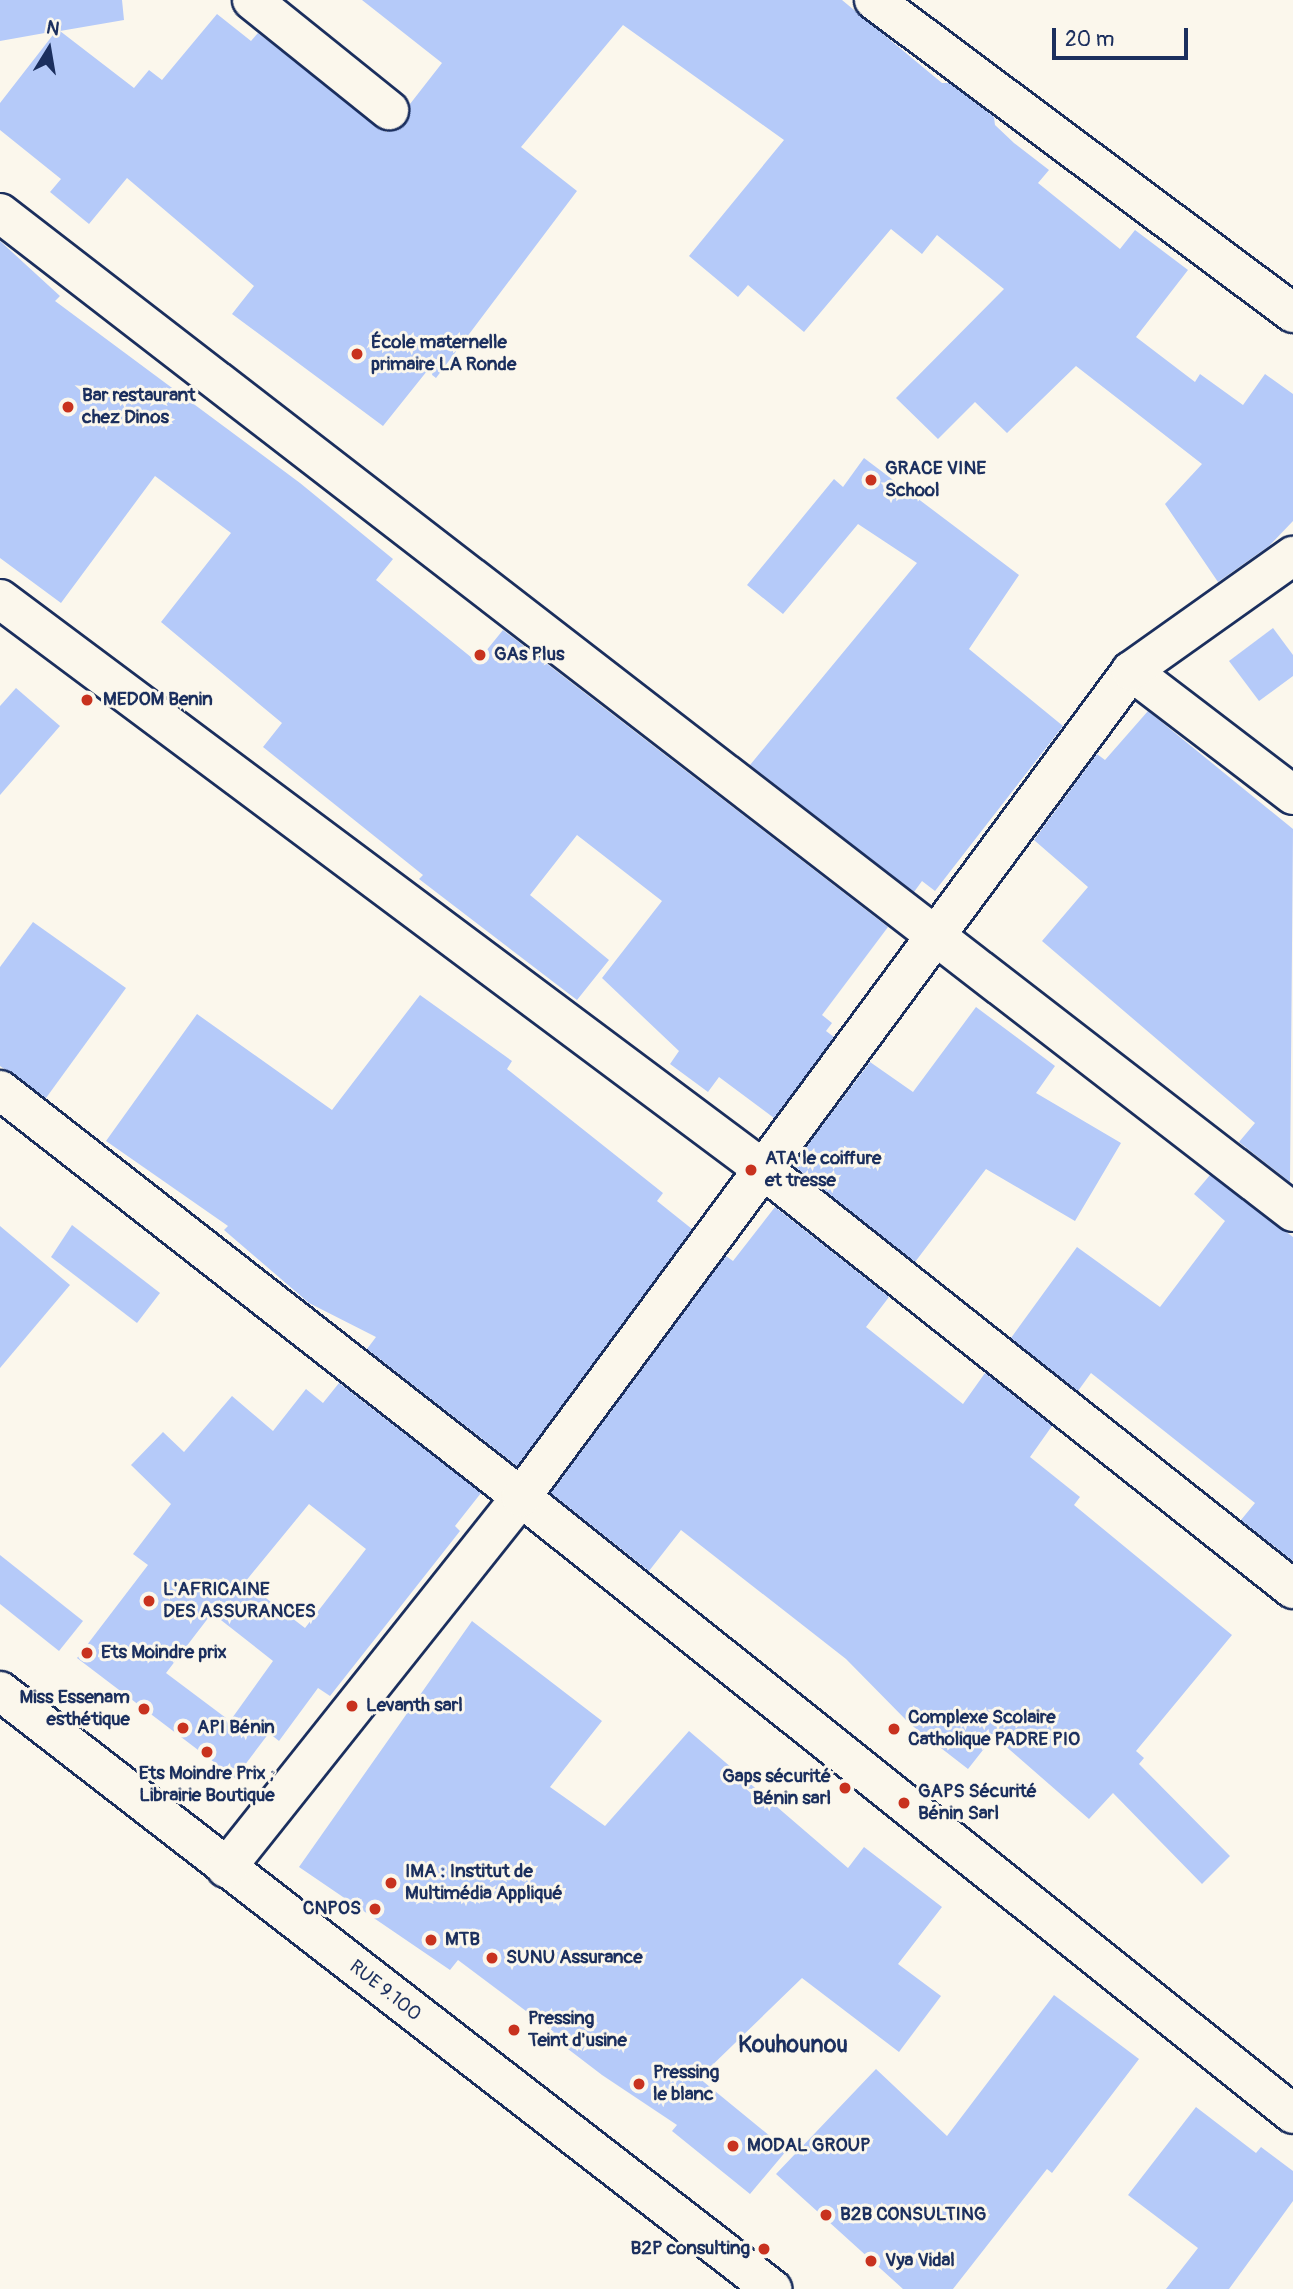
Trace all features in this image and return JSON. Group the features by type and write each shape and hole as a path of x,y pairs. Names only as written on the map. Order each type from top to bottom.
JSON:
{"street":[{"path":"252,0 389,110"},
{"path":"874,0 1293,313"},
{"path":"0,213 1293,1212"},
{"path":"226,1868 521,1497 1131,671 1293,556"},
{"path":"0,599 764,1170 1293,1589"},
{"path":"1131,671 1293,795"},
{"path":"0,1090 521,1497 1293,2115"},
{"name":"RUE 9.100","path":"0,1691 772,2289"}],"building":[{"path":"0,0 122,0 124,20 60,31 134,88 149,70 162,80 217,14 251,41 258,33 386,132 406,123 410,104 442,63 362,0 842,0 942,83 949,83 994,117 995,125 1049,170 1038,183 1120,249 1135,230 1188,270 1136,337 1195,382 1200,374 1243,405 1265,374 1293,394 1293,521 1269,546 1218,582 1165,504 1202,464 1076,366 1007,433 975,402 938,439 896,398 1004,289 937,235 922,254 891,229 804,332 748,285 738,297 689,256 784,140 623,25 521,147 577,191 436,378 427,371 383,426 232,314 254,286 127,178 89,224 50,192 61,179 0,130 0,103 56,31 0,41"},
{"path":"0,241 60,296 55,301 300,483 393,559 376,580 477,662 503,630 888,927 822,1015 832,1023 826,1031 834,1037 774,1118 719,1077 708,1092 670,1064 679,1051 602,978 662,901 577,835 530,895 609,960 577,1000 419,879 423,875 263,747 282,723 161,622 231,533 155,476 61,603 0,558"},
{"path":"864,458 1019,575 969,649 1063,726 935,891 922,881 914,892 750,765 917,563 858,524 783,614 747,585 834,479 843,487"},
{"path":"1273,628 1293,655 1293,676 1259,701 1229,661"},
{"path":"16,688 60,726 0,795 0,706"},
{"path":"1148,711 1293,829 1290,1182 1239,1142 1255,1123 1042,941 1088,887 1034,840 1097,754 1105,760"},
{"path":"33,922 126,988 46,1098 0,1066 0,967"},
{"path":"420,995 512,1061 507,1069 663,1193 657,1201 692,1229 517,1466 367,1349 376,1337 309,1303 224,1230 228,1226 106,1141 197,1014 332,1110"},
{"path":"976,1007 1055,1066 1036,1093 1121,1143 1075,1221 986,1169 915,1262 793,1165 870,1062 913,1092"},
{"path":"1210,1175 1293,1237 1293,1561 1241,1520 1255,1503 1091,1373 1078,1391 1011,1338 1077,1247 1160,1307 1225,1221 1194,1194"},
{"path":"775,1207 889,1297 866,1327 963,1404 985,1373 1052,1426 1030,1457 1080,1497 1074,1505 1232,1635 1136,1751 1144,1758 1139,1764 1230,1856 1202,1884 1113,1793 1089,1819 994,1736 968,1769 910,1724 846,1659 681,1530 649,1571 551,1493 726,1256 733,1261"},
{"path":"72,1225 160,1293 137,1323 51,1257"},
{"path":"0,1226 70,1285 0,1368"},
{"path":"339,1383 481,1493 455,1526 460,1531 330,1696 318,1688 279,1741 269,1733 235,1778 77,1658 148,1565 133,1554 171,1504 131,1465 163,1432 184,1452 232,1396 273,1431 306,1389 323,1403","holes":["309,1504 366,1549 305,1628 245,1582","212,1613 273,1661 230,1721 166,1673"]},
{"path":"0,1555 83,1621 59,1651 0,1604"},
{"path":"472,1621 602,1721 550,1787 605,1826 689,1731 848,1868 864,1847 942,1907 898,1964 941,1996 899,2052 802,1978 699,2078 787,2150 750,2194 672,2131 677,2125 602,2075 551,2036 554,2032 458,1960 450,1970 299,1867"},
{"path":"1054,1995 1139,2059 1052,2173 1047,2169 953,2289 903,2289 776,2174 876,2069 947,2136"},
{"path":"1196,2107 1256,2153 1261,2147 1293,2171 1293,2201 1229,2289 1166,2289 1198,2248 1128,2195"}],"place":[{"name":"École maternelle primaire LA Ronde","path":"357,354"},
{"name":"Bar restaurant chez Dinos","path":"68,407"},
{"name":"GRACE VINE School","path":"871,480"},
{"name":"GAs Plus","path":"480,655"},
{"name":"MEDOM Benin","path":"87,700"},
{"name":"ATA le coiffure et tresse","path":"751,1170"},
{"name":"L'AFRICAINE DES ASSURANCES","path":"149,1601"},
{"name":"Ets Moindre prix","path":"87,1653"},
{"name":"Levanth sarl","path":"352,1706"},
{"name":"Miss Essenam esthétique","path":"144,1709"},
{"name":"API Bénin","path":"183,1728"},
{"name":"Complexe Scolaire Catholique PADRE PIO","path":"894,1729"},
{"name":"Ets Moindre Prix ; Librairie Boutique","path":"207,1752"},
{"name":"Gaps sécurité Bénin sarl","path":"845,1788"},
{"name":"GAPS Sécurité Bénin Sarl","path":"904,1803"},
{"name":"IMA : Institut de Multimédia Appliqué","path":"391,1883"},
{"name":"CNPOS","path":"375,1909"},
{"name":"MTB","path":"431,1940"},
{"name":"SUNU Assurance","path":"492,1958"},
{"name":"Pressing Teint d'usine","path":"514,2030"},
{"name":"Pressing le blanc","path":"639,2084"},
{"name":"MODAL GROUP","path":"733,2146"},
{"name":"B2B CONSULTING","path":"826,2215"},
{"name":"B2P consulting","path":"764,2249"},
{"name":"Vya Vidal","path":"871,2261"}],"district":[{"name":"Kouhounou","path":"793,2045"}]}
